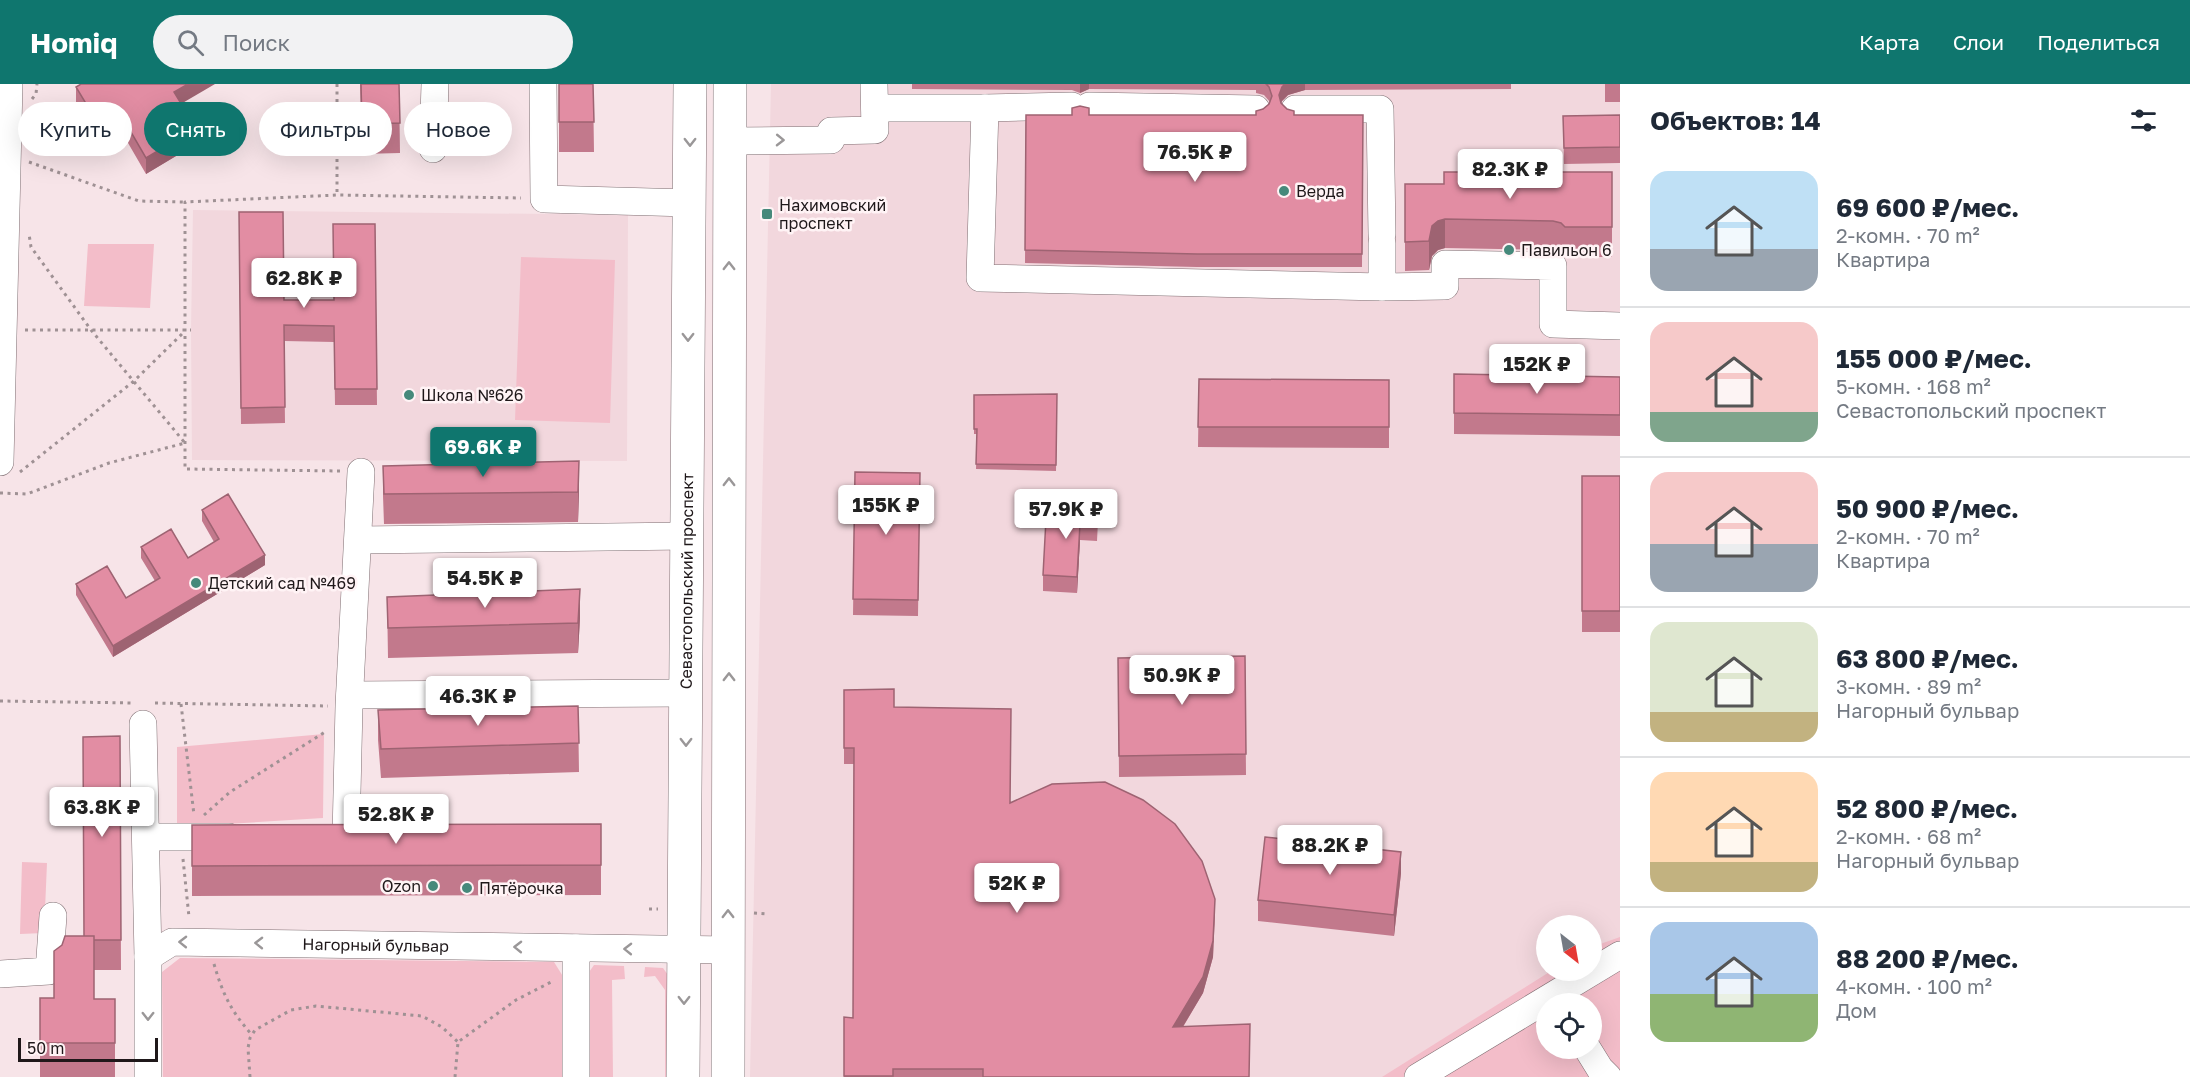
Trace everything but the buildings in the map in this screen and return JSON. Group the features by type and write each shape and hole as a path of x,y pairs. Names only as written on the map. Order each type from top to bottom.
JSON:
{"main road":[{"name":"Севастопольский проспект","path":"683,1077 690,84"},
{"path":"728,1077 730,84"}],"street":[{"path":"9,84 3,330 9,468"},
{"path":"434,102 435,84"},
{"path":"543,84 544,198 689,203"},
{"path":"730,141 831,136 875,130 875,96 985,108 1080,106 1256,109"},
{"path":"985,108 980,278 1382,287 1445,286 1445,264 1553,266 1553,324 1620,326"},
{"path":"1294,109 1380,109 1382,287"},
{"path":"347,837 350,706 361,472"},
{"path":"358,540 687,536"},
{"path":"350,706 686,693"},
{"path":"146,710 148,1077"},
{"path":"146,837 188,830 254,837"},
{"path":"0,974 48,971 52,916"},
{"name":"Нагорный бульвар","path":"148,957 172,942 728,950"},
{"path":"576,948 576,1077"},
{"path":"1563,993 1620,954"},
{"path":"1418,1077 1536,1009"},
{"path":"1594,1059 1608,1077"}],"path":[{"path":"337,84 337,195"},
{"path":"7,154 139,201 185,202 337,195 544,198"},
{"path":"185,202 185,469 361,472"},
{"path":"29,233 32,247 92,330 185,443"},
{"path":"3,330 191,330"},
{"path":"9,468 134,381 185,331"},
{"path":"0,493 27,494 110,463 185,443"},
{"path":"0,701 146,710 181,704 350,706"},
{"path":"181,704 188,830 189,917"},
{"path":"188,830 230,792 350,706"},
{"path":"212,960 222,990 234,1015 252,1035"},
{"path":"455,1077 458,1042 516,1000 557,979"},
{"path":"250,1077 248,1048 255,1030 291,1010 316,1006 422,1016 442,1027 458,1042"}],"shaded area":[{"path":"771,84 1620,84 1620,1077 750,1077"},
{"name":"Школа №626","path":"193,210 628,215 627,461 192,460"},
{"path":"88,244 154,244 150,308 84,306"},
{"path":"521,257 615,260 610,423 515,420"},
{"path":"324,734 323,818 177,827 177,747"},
{"path":"22,862 47,863 44,933 20,934"},
{"path":"1620,937 1620,1077 1382,1077 1536,980 1602,981 1602,943"},
{"path":"180,958 554,962 564,978 564,1077 163,1077 162,972"},
{"path":"594,965 624,966 625,979 612,980 613,1077 587,1077 587,975"},
{"path":"645,967 663,968 668,975 669,1077 665,1077 665,990 655,976 644,977"}],"place":[{"name":"Верда","path":"1284,191"},
{"name":"Нахимовский проспект","path":"767,214"},
{"name":"Павильон 6","path":"1509,250"},
{"name":"Школа №626","path":"409,395"},
{"name":"Детский сад №469","path":"196,583"},
{"name":"Ozon","path":"433,886"},
{"name":"Пятёрочка","path":"467,888"}]}
